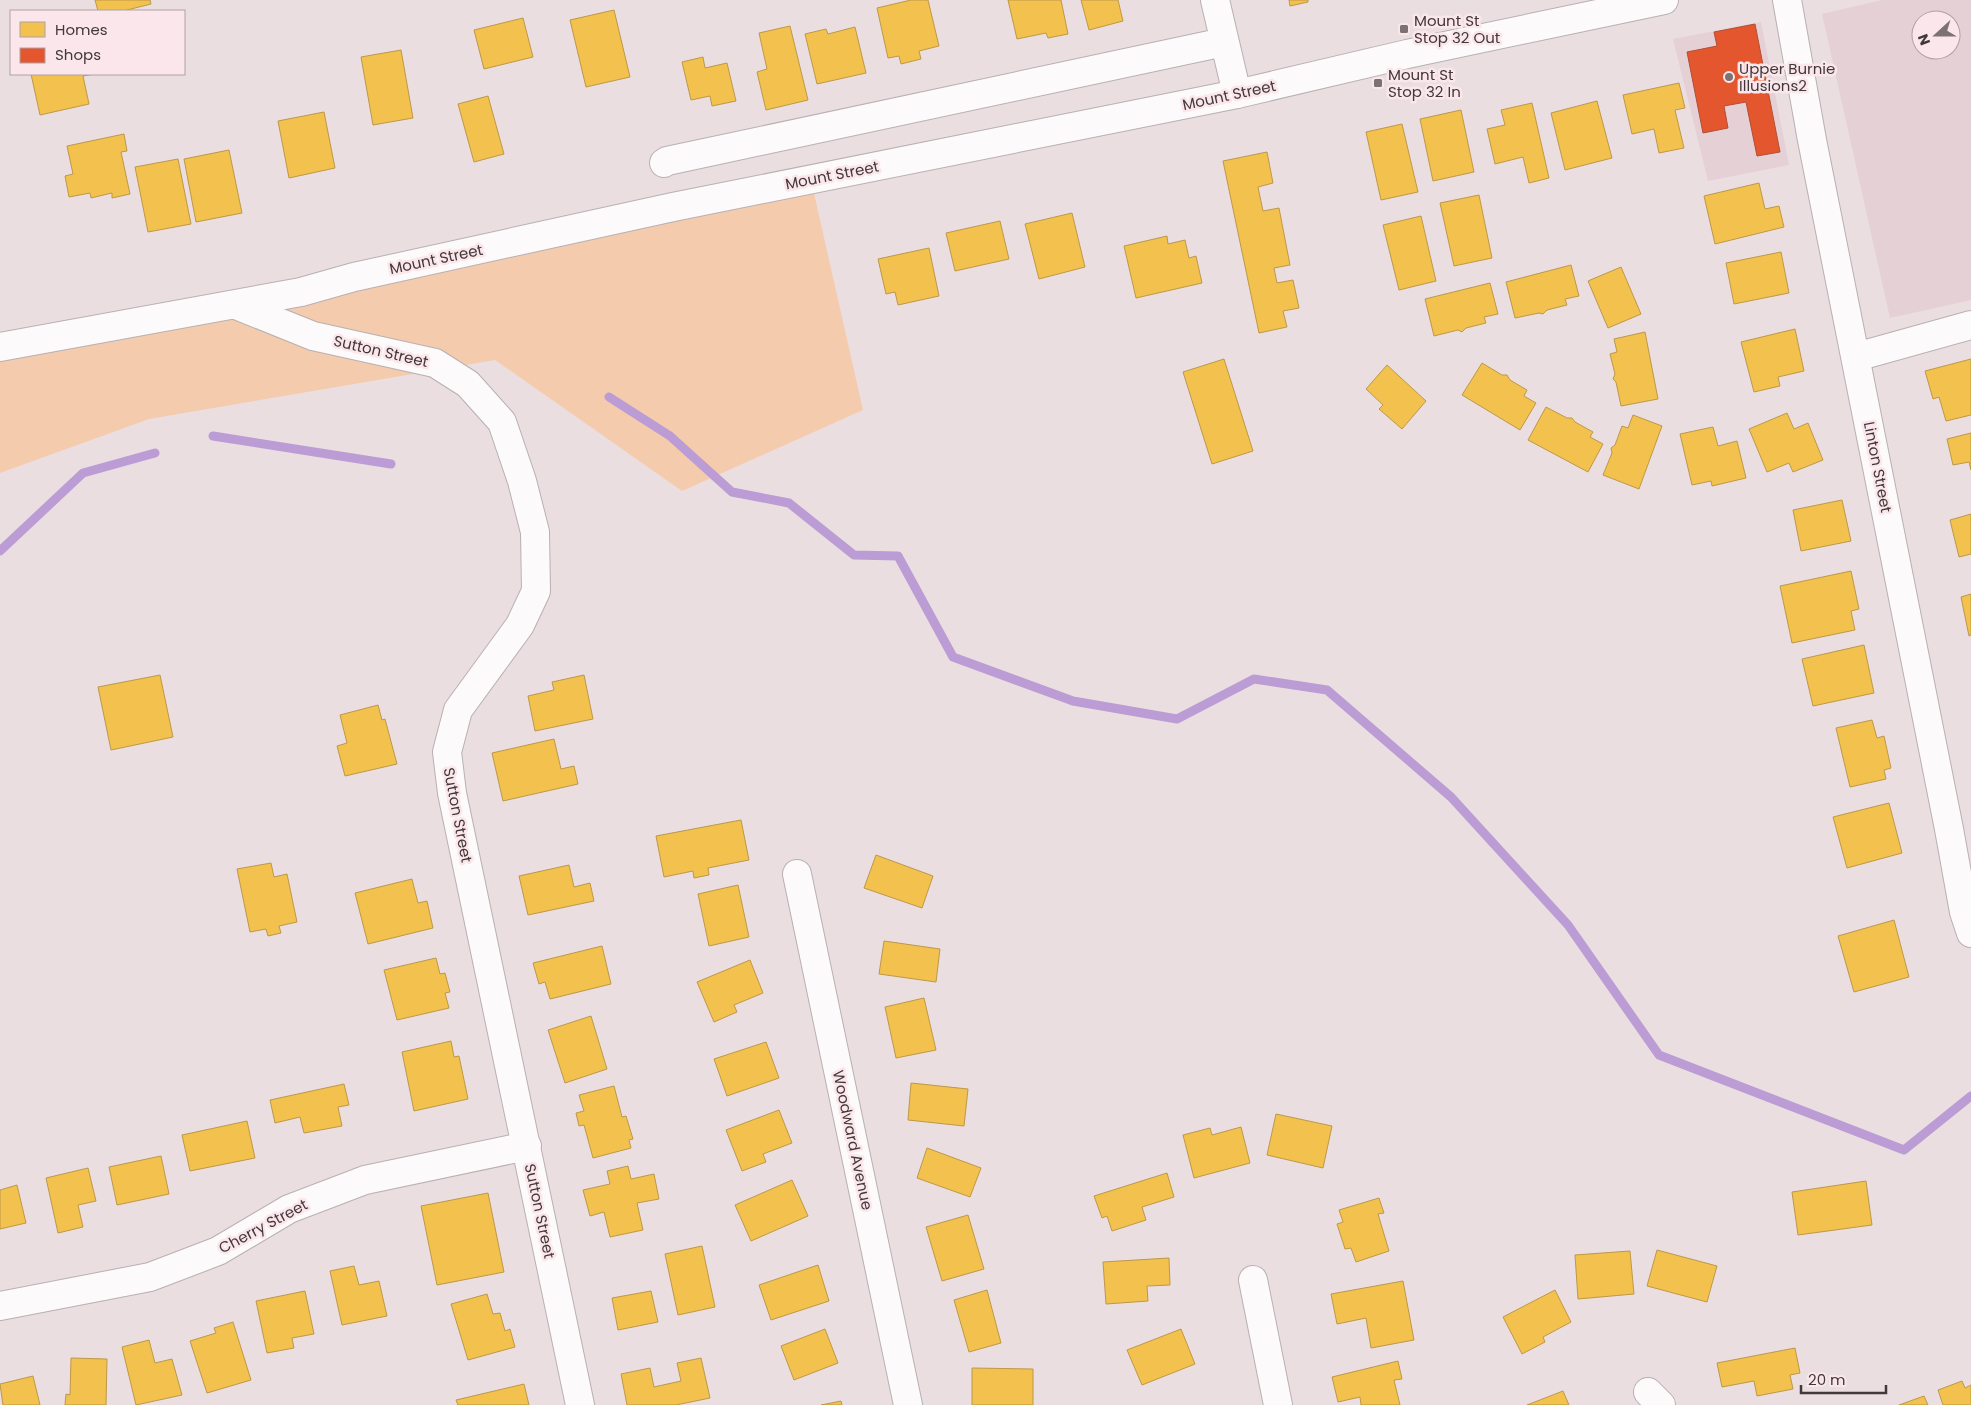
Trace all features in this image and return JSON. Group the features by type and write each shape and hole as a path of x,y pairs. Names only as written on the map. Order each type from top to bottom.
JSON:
{"main road":[{"path":"1215,0 1237,94"},
{"name":"Mount Street","path":"0,347 301,292 354,276 663,209 1237,94 1407,54 1664,0"},
{"name":"Linton Street","path":"1788,0 1812,140 1964,912 1971,933"},
{"path":"664,164 677,159 1224,42"},
{"name":"Sutton Street","path":"236,305 313,336 435,363 468,384 502,422 522,481 535,532 536,591 520,625 458,710 447,752 452,793 580,1405"},
{"path":"1856,356 1971,325"},
{"name":"Woodward Avenue","path":"797,874 908,1405"},
{"name":"Cherry Street","path":"0,1306 150,1277 218,1251 289,1209 365,1180 527,1146"},
{"path":"1253,1280 1278,1405"}],"shaded area":[{"path":"1882,0 1971,0 1971,300 1890,318 1822,14"},
{"path":"1761,22 1789,165 1708,181 1673,39"},
{"path":"811,180 863,410 682,491 495,360 149,419 0,473 0,347"}],"building: Homes":[{"path":"95,0 150,0 151,4 127,10 98,10"},
{"path":"911,0 928,0 939,46 919,51 921,59 901,64 899,56 888,58 877,8"},
{"path":"1008,0 1061,0 1068,34 1048,38 1046,33 1017,39"},
{"path":"1081,0 1118,0 1123,21 1089,30"},
{"path":"1289,0 1308,0 1308,2 1290,6"},
{"path":"614,10 630,77 586,87 570,20"},
{"path":"523,18 533,57 484,69 474,30"},
{"path":"790,26 808,100 766,110 757,72 767,69 759,33"},
{"path":"855,27 866,73 817,84 805,34 826,29 828,34"},
{"path":"401,50 413,118 373,125 361,57"},
{"path":"703,57 705,68 727,63 736,101 712,106 710,96 691,100 682,62"},
{"path":"31,75 88,75 83,76 89,104 40,115"},
{"path":"1679,83 1685,108 1675,110 1684,148 1659,153 1654,129 1632,134 1623,95"},
{"path":"488,96 504,154 474,162 458,104"},
{"path":"1597,101 1612,158 1565,170 1551,113"},
{"path":"1532,103 1549,178 1529,183 1523,157 1495,164 1487,129 1505,125 1501,110"},
{"path":"1461,110 1474,172 1433,181 1420,119"},
{"path":"324,112 335,168 289,178 278,121"},
{"path":"1402,124 1418,192 1381,200 1366,132"},
{"path":"124,134 127,151 121,152 130,194 112,198 112,193 91,198 90,193 69,197 65,176 73,174 67,146"},
{"path":"229,150 242,213 196,222 184,159"},
{"path":"1267,152 1273,183 1258,187 1263,211 1279,208 1290,265 1274,268 1277,283 1293,280 1299,308 1283,311 1287,327 1259,333 1223,161"},
{"path":"178,159 191,224 148,232 135,167"},
{"path":"1759,183 1765,209 1779,206 1784,227 1715,244 1704,196"},
{"path":"1479,195 1492,258 1454,266 1440,203"},
{"path":"1072,213 1085,267 1039,279 1025,224"},
{"path":"1421,216 1436,281 1399,290 1383,225"},
{"path":"1000,221 1009,259 955,271 946,233"},
{"path":"1167,236 1168,244 1185,240 1189,258 1196,256 1202,283 1136,298 1124,246"},
{"path":"929,248 939,296 898,305 895,292 886,294 878,259"},
{"path":"1781,252 1789,293 1734,304 1726,263"},
{"path":"1571,265 1579,296 1565,299 1567,305 1547,310 1543,314 1539,313 1515,318 1506,282"},
{"path":"1621,267 1641,314 1608,328 1588,281"},
{"path":"1490,283 1498,314 1484,317 1486,323 1466,328 1462,332 1458,330 1434,336 1425,299"},
{"path":"1795,329 1804,371 1778,377 1780,386 1754,392 1741,342"},
{"path":"1645,332 1658,399 1621,406 1616,382 1613,379 1615,374 1610,354 1617,352 1614,339"},
{"path":"1224,359 1253,451 1212,464 1183,372"},
{"path":"1971,359 1971,415 1946,421 1939,397 1933,399 1925,371"},
{"path":"1482,363 1502,375 1507,375 1510,380 1527,390 1524,396 1536,403 1520,430 1462,395"},
{"path":"1387,365 1426,401 1402,429 1379,409 1383,405 1366,389"},
{"path":"1546,407 1567,418 1572,418 1575,422 1593,432 1590,437 1603,444 1588,472 1528,440"},
{"path":"1787,413 1794,429 1808,423 1823,460 1793,472 1789,463 1767,472 1749,429"},
{"path":"1633,415 1662,426 1639,489 1603,475 1612,453 1611,448 1615,445 1622,426 1628,428"},
{"path":"1713,427 1718,446 1737,441 1746,478 1712,486 1711,481 1692,485 1680,434"},
{"path":"1971,433 1971,470 1969,462 1953,465 1947,439"},
{"path":"1842,500 1851,541 1801,551 1793,510"},
{"path":"1971,514 1971,554 1959,557 1950,520"},
{"path":"1851,571 1859,609 1851,611 1855,630 1792,643 1780,586"},
{"path":"1971,594 1971,635 1969,636 1961,597"},
{"path":"1864,645 1874,693 1813,706 1802,659"},
{"path":"160,675 173,737 111,750 98,687"},
{"path":"584,675 593,719 535,731 528,696 554,690 552,682"},
{"path":"378,705 382,720 385,719 397,764 345,776 337,746 347,743 340,715"},
{"path":"1872,720 1877,738 1884,736 1891,768 1884,770 1886,779 1850,787 1836,728"},
{"path":"554,739 561,769 574,766 578,784 503,801 492,753"},
{"path":"1889,803 1902,853 1847,868 1833,817"},
{"path":"741,820 749,860 708,868 709,875 694,878 693,871 664,877 656,836"},
{"path":"876,855 933,876 922,908 864,888"},
{"path":"271,863 274,877 287,874 297,922 279,926 281,933 268,936 266,929 250,932 237,869"},
{"path":"569,865 574,887 590,883 594,901 528,915 519,876"},
{"path":"412,879 418,903 427,901 433,928 368,944 355,893"},
{"path":"738,885 749,937 709,946 698,894"},
{"path":"1894,920 1909,977 1854,992 1838,936"},
{"path":"884,941 940,949 936,982 879,974"},
{"path":"602,946 611,984 550,999 545,982 539,984 533,963"},
{"path":"436,958 440,974 445,973 450,992 445,993 449,1008 397,1020 384,970"},
{"path":"750,960 763,993 734,1005 737,1012 714,1022 697,982"},
{"path":"924,998 936,1050 896,1058 885,1007"},
{"path":"591,1016 607,1069 565,1083 548,1030"},
{"path":"451,1041 454,1057 459,1056 468,1099 414,1111 402,1052"},
{"path":"766,1042 779,1078 727,1096 714,1059"},
{"path":"911,1083 968,1089 964,1126 908,1120"},
{"path":"344,1084 349,1105 338,1107 342,1126 304,1133 300,1117 275,1123 270,1100"},
{"path":"614,1086 622,1117 626,1116 633,1139 629,1140 631,1148 593,1158 584,1125 579,1126 576,1113 584,1111 579,1095"},
{"path":"779,1110 792,1143 763,1154 766,1162 742,1171 726,1130"},
{"path":"1276,1114 1332,1126 1323,1168 1267,1155"},
{"path":"247,1121 255,1158 190,1171 182,1135"},
{"path":"1241,1127 1250,1163 1194,1178 1183,1135 1210,1128 1212,1135"},
{"path":"927,1148 981,1168 970,1197 917,1178"},
{"path":"161,1156 169,1194 117,1205 109,1167"},
{"path":"628,1166 631,1179 654,1174 659,1199 637,1203 643,1230 610,1237 604,1212 590,1216 583,1190 610,1184 607,1171"},
{"path":"88,1168 96,1201 78,1205 83,1227 58,1233 46,1178"},
{"path":"1167,1173 1174,1197 1142,1207 1146,1220 1112,1231 1107,1216 1102,1218 1094,1196"},
{"path":"792,1180 808,1216 751,1241 735,1205"},
{"path":"1866,1181 1872,1225 1798,1235 1792,1192"},
{"path":"17,1185 26,1223 0,1229 0,1190"},
{"path":"488,1193 504,1272 437,1285 421,1206"},
{"path":"1379,1198 1384,1213 1378,1214 1389,1251 1356,1262 1351,1248 1345,1249 1337,1224 1343,1222 1339,1210"},
{"path":"968,1215 984,1269 942,1281 926,1227"},
{"path":"702,1246 715,1307 678,1315 665,1254"},
{"path":"1657,1250 1717,1266 1707,1302 1647,1286"},
{"path":"1630,1251 1634,1294 1578,1299 1575,1255"},
{"path":"1169,1258 1170,1285 1147,1286 1148,1301 1106,1304 1103,1262"},
{"path":"818,1265 829,1301 771,1320 759,1285"},
{"path":"354,1266 359,1285 379,1281 387,1316 342,1325 330,1271"},
{"path":"1403,1281 1414,1340 1371,1348 1366,1318 1337,1324 1331,1294"},
{"path":"987,1290 1001,1343 969,1352 954,1300"},
{"path":"1555,1290 1571,1322 1543,1337 1545,1342 1522,1354 1503,1317"},
{"path":"305,1291 314,1334 292,1338 294,1348 267,1353 256,1301"},
{"path":"651,1291 658,1322 618,1330 612,1298"},
{"path":"487,1294 493,1314 500,1313 505,1331 510,1329 515,1347 468,1360 451,1304"},
{"path":"233,1322 251,1380 207,1393 190,1341 216,1333 214,1328"},
{"path":"825,1329 838,1363 794,1380 781,1346"},
{"path":"1181,1329 1195,1364 1142,1385 1127,1350"},
{"path":"149,1340 155,1363 172,1359 182,1395 136,1405 122,1347"},
{"path":"1795,1348 1800,1373 1790,1375 1793,1389 1757,1396 1754,1381 1722,1387 1717,1363"},
{"path":"71,1358 107,1359 106,1405 65,1405 66,1394 70,1395"},
{"path":"701,1358 710,1398 676,1405 627,1405 621,1374 650,1368 654,1387 681,1381 677,1363"},
{"path":"1398,1361 1402,1379 1394,1380 1400,1405 1361,1405 1360,1397 1338,1402 1332,1377"},
{"path":"972,1368 1033,1369 1033,1405 972,1405"},
{"path":"33,1376 40,1405 3,1405 0,1384"},
{"path":"1962,1381 1965,1388 1971,1385 1971,1405 1943,1405 1938,1390"},
{"path":"524,1384 529,1405 458,1405 456,1400"},
{"path":"1563,1391 1569,1405 1527,1405"},
{"path":"1924,1396 1928,1405 1899,1405"},
{"path":"841,1401 842,1405 821,1405"}],"building: Shops":[{"name":"Upper Burnie Illusions2","path":"1755,24 1780,152 1757,156 1746,102 1724,106 1728,128 1703,133 1687,52 1717,46 1714,32"}],"waterway":[{"path":"609,397 670,436 732,492 789,503 854,555 898,556 953,657 1073,701 1177,719 1254,679 1327,690 1451,797 1568,925 1659,1055 1904,1150 1971,1096"},
{"path":"213,436 391,464"},
{"path":"0,551 83,473 155,453"}],"place":[{"name":"Mount St Stop 32 Out","path":"1404,29"},
{"name":"Upper Burnie Illusions2","path":"1729,77"},
{"name":"Mount St Stop 32 In","path":"1378,83"}]}
